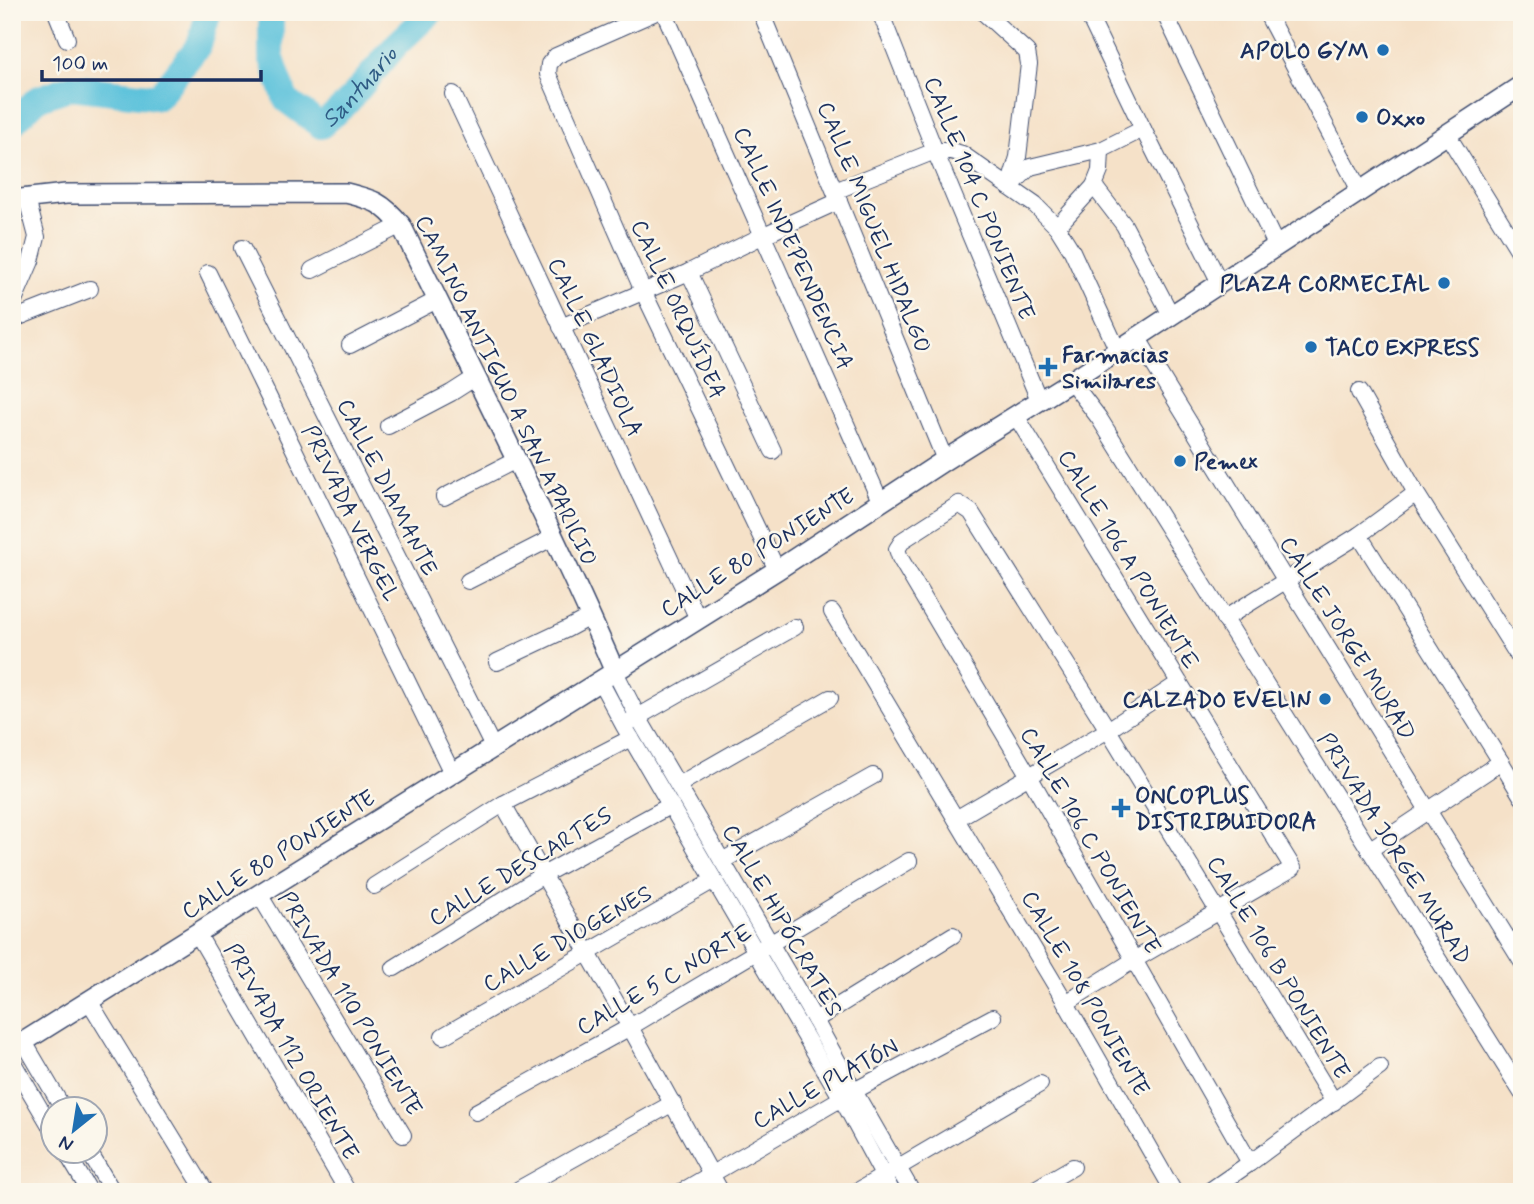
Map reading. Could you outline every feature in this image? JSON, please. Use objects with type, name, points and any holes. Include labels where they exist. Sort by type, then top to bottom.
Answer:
[{"type":"street","points":[[56,12],[67,39]]},
{"type":"street","name":"CALLE ORQUÍDEA","points":[[656,12],[556,56],[548,64],[548,74],[643,291],[777,570]]},
{"type":"street","name":"CALLE INDEPENDENCIA","points":[[664,12],[881,503]]},
{"type":"street","name":"CALLE MIGUEL HIDALGO","points":[[761,12],[945,460]]},
{"type":"street","name":"CALLE 104 C PONIENTE","points":[[880,12],[1039,400]]},
{"type":"street","points":[[983,12],[1027,52],[1029,64],[1018,158],[1010,187]]},
{"type":"street","points":[[1087,12],[1220,284]]},
{"type":"street","points":[[1164,12],[1276,245]]},
{"type":"street","points":[[1266,12],[1360,191]]},
{"type":"street","name":"CALLE 80 PONIENTE","points":[[18,1046],[777,570],[1447,134],[1520,90]]},
{"type":"street","name":"CALLE GLADIOLA","points":[[453,94],[698,619]]},
{"type":"street","points":[[1010,187],[1030,167],[1101,150],[1143,129]]},
{"type":"street","points":[[1447,134],[1522,256]]},
{"type":"street","points":[[1056,227],[1094,187],[1100,171],[1101,150]]},
{"type":"street","points":[[561,327],[689,272],[837,196],[935,151],[951,151],[962,154],[1035,205],[1056,227],[1072,251],[1117,349]]},
{"type":"street","points":[[1094,187],[1124,225],[1171,315]]},
{"type":"street","name":"CAMINO ANTIGUO A SAN APARICIO","points":[[19,200],[66,194],[346,193],[373,200],[388,209],[401,225],[554,537],[590,616],[607,676]]},
{"type":"street","points":[[12,305],[31,261],[37,237],[19,200]]},
{"type":"street","points":[[312,270],[401,225]]},
{"type":"street","name":"CALLE DIAMANTE","points":[[242,248],[494,747]]},
{"type":"street","points":[[689,272],[773,451]]},
{"type":"street","name":"PRIVADA VERGEL","points":[[208,274],[452,773]]},
{"type":"street","points":[[12,318],[90,289]]},
{"type":"street","points":[[350,345],[437,300]]},
{"type":"street","name":"CALLE JORGE MURAD","points":[[1137,337],[1522,962]]},
{"type":"street","points":[[388,426],[476,377]]},
{"type":"street","name":"PRIVADA JORGE MURAD","points":[[1071,381],[1098,418],[1370,850],[1517,1074],[1522,1093]]},
{"type":"street","points":[[1359,393],[1416,493],[1522,662]]},
{"type":"street","name":"CALLE 106 A PONIENTE","points":[[1016,416],[1293,867],[1219,911]]},
{"type":"street","points":[[444,497],[516,460]]},
{"type":"street","points":[[1224,619],[1359,535],[1416,493]]},
{"type":"street","name":"CALLE 106 B PONIENTE","points":[[903,540],[959,504],[971,512],[1108,730],[1334,1102]]},
{"type":"street","points":[[1359,535],[1521,795]]},
{"type":"street","points":[[468,581],[554,537]]},
{"type":"street","name":"CALLE 106 C PONIENTE","points":[[903,540],[897,549],[900,558],[1250,1163]]},
{"type":"street","name":"CALLE 108 PONIENTE","points":[[832,612],[1066,1003],[1174,1192]]},
{"type":"street","points":[[497,662],[590,616]]},
{"type":"street","points":[[374,886],[503,804],[795,627]]},
{"type":"street","name":"CALLE HIPÓCRATES","points":[[607,676],[671,805],[706,848],[722,860],[815,1020],[892,1192]]},
{"type":"street","points":[[956,819],[1108,730],[1179,683]]},
{"type":"street","points":[[678,785],[830,698]]},
{"type":"street","name":"CALLE HIPÓCRATES","points":[[631,727],[678,785],[706,848],[715,880],[756,952],[848,1095],[899,1167],[912,1192]]},
{"type":"street","points":[[1370,850],[1501,762]]},
{"type":"street","points":[[722,860],[873,776]]},
{"type":"street","points":[[503,804],[673,1102],[720,1192]]},
{"type":"street","name":"CALLE DESCARTES","points":[[394,968],[543,875],[671,805]]},
{"type":"street","name":"CALLE 5 C NORTE","points":[[477,1112],[630,1027],[909,861]]},
{"type":"street","name":"CALLE DIOGENES","points":[[443,1036],[715,880]]},
{"type":"street","name":"PRIVADA 110 PONIENTE","points":[[260,894],[403,1135]]},
{"type":"street","points":[[1066,1003],[1219,911]]},
{"type":"street","name":"PRIVADA 112 ORIENTE","points":[[197,933],[348,1192]]},
{"type":"street","points":[[815,1020],[953,935]]},
{"type":"street","points":[[89,1001],[206,1192]]},
{"type":"street","name":"CALLE PLATÓN","points":[[681,1192],[848,1095],[993,1017]]},
{"type":"street","points":[[18,1046],[54,1096]]},
{"type":"street","points":[[12,1061],[38,1105]]},
{"type":"street","points":[[1208,1192],[1380,1067]]},
{"type":"street","points":[[856,1192],[1040,1084]]},
{"type":"street","points":[[519,1189],[673,1102]]},
{"type":"street","points":[[75,1166],[90,1192]]},
{"type":"street","points":[[77,1170],[81,1166]]},
{"type":"street","points":[[97,1166],[113,1192]]},
{"type":"street","points":[[1030,1192],[1073,1167]]},
{"type":"waterway","name":"Santuario","points":[[12,124],[37,99],[71,87],[158,97],[199,45],[209,12]]},
{"type":"waterway","name":"Santuario","points":[[271,12],[271,56],[286,100],[321,126],[346,104],[397,44],[431,12]]},
{"type":"place","name":"APOLO GYM","points":[[1383,50]]},
{"type":"place","name":"Oxxo","points":[[1362,117]]},
{"type":"place","name":"PLAZA CORMECIAL","points":[[1444,283]]},
{"type":"place","name":"TACO EXPRESS","points":[[1311,347]]},
{"type":"place","name":"Farmacias Similares","points":[[1048,367]]},
{"type":"place","name":"Pemex","points":[[1180,461]]},
{"type":"place","name":"CALZADO EVELIN","points":[[1325,699]]},
{"type":"place","name":"ONCOPLUS DISTRIBUIDORA","points":[[1121,808]]}]
